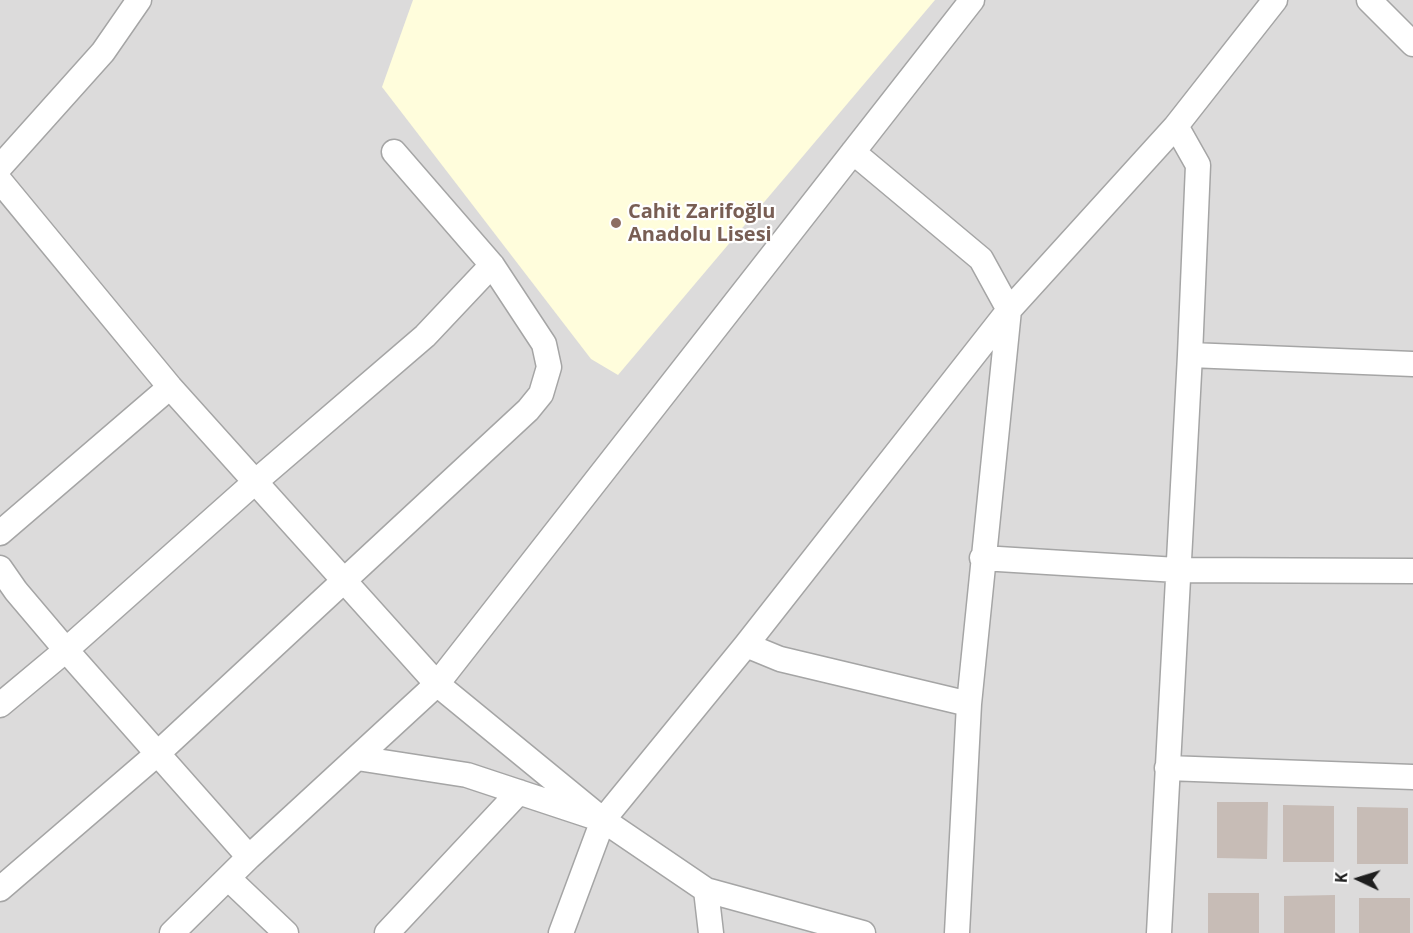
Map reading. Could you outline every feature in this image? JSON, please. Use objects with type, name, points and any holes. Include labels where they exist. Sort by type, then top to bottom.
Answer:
[{"type":"street","points":[[0,168],[103,52],[139,0]]},
{"type":"street","points":[[172,933],[249,857],[436,684],[972,0]]},
{"type":"street","points":[[561,933],[603,820],[746,645],[1009,310],[1176,126],[1275,0]]},
{"type":"street","points":[[1369,0],[1413,44]]},
{"type":"street","points":[[1159,933],[1198,165],[1176,126]]},
{"type":"street","points":[[0,889],[157,754],[528,410],[541,394],[549,367],[544,344],[492,265],[394,152]]},
{"type":"street","points":[[853,152],[981,259],[1009,310],[982,558],[969,704],[957,933]]},
{"type":"street","points":[[0,181],[170,387],[436,684],[603,820],[706,890],[863,933]]},
{"type":"street","points":[[0,705],[425,336],[492,265]]},
{"type":"street","points":[[1190,355],[1413,364],[1413,348]]},
{"type":"street","points":[[0,533],[170,387]]},
{"type":"street","points":[[982,558],[1177,570],[1413,571]]},
{"type":"street","points":[[0,568],[16,591],[66,650],[249,857]]},
{"type":"street","points":[[746,645],[780,659],[969,704]]},
{"type":"street","points":[[357,758],[467,774],[603,820]]},
{"type":"street","points":[[1167,768],[1413,777]]},
{"type":"street","points":[[387,933],[519,792]]},
{"type":"street","points":[[228,878],[286,933]]},
{"type":"street","points":[[706,890],[711,933]]},
{"type":"shaded area","points":[[0,0],[1413,0],[1413,933],[0,933]]},
{"type":"shaded area","name":"Cahit Zarifoğlu Anadolu Lisesi","points":[[413,0],[935,0],[618,375],[591,359],[382,87]]},
{"type":"building","points":[[1217,802],[1268,802],[1267,859],[1217,858]]},
{"type":"building","points":[[1283,805],[1334,806],[1334,862],[1283,862]]},
{"type":"building","points":[[1357,807],[1408,808],[1408,864],[1357,864]]},
{"type":"building","points":[[1208,893],[1259,893],[1259,933],[1208,933]]},
{"type":"building","points":[[1335,895],[1335,933],[1284,933],[1284,896]]},
{"type":"building","points":[[1359,898],[1410,898],[1410,933],[1359,933]]},
{"type":"place","name":"Cahit Zarifoğlu Anadolu Lisesi","points":[[616,223]]}]
